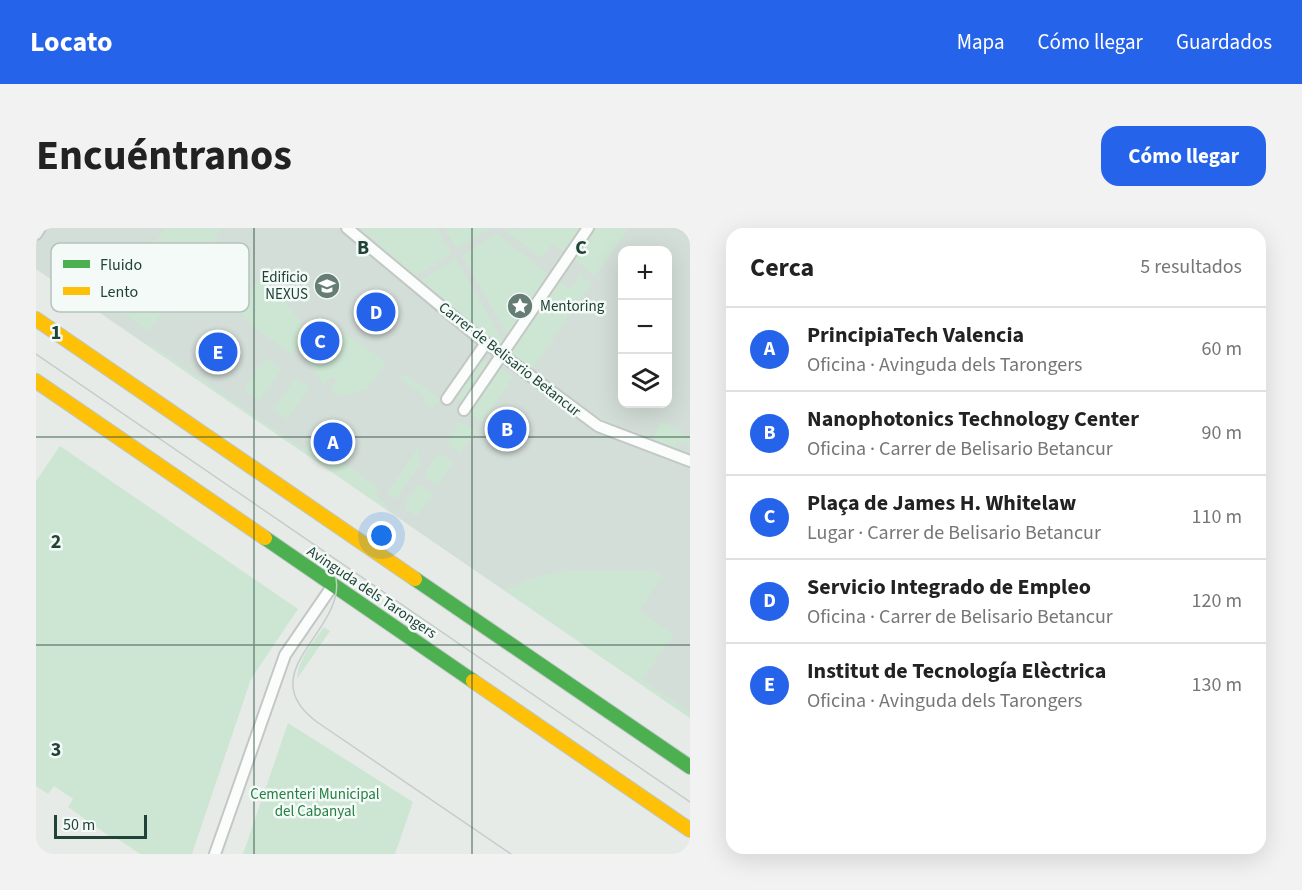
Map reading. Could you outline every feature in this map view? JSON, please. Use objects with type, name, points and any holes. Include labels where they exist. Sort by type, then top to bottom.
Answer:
[{"type":"main road","points":[[36,319],[690,766]]},
{"type":"main road","name":"Avinguda dels Tarongers","points":[[36,381],[690,830]]},
{"type":"street","points":[[36,234],[40,228]]},
{"type":"street","name":"Carrer de Belisario Betancur","points":[[347,228],[501,355],[598,426],[690,461]]},
{"type":"street","points":[[464,410],[588,228]]},
{"type":"street","points":[[447,399],[486,343]]},
{"type":"street","points":[[215,854],[285,655],[333,585]]},
{"type":"shaded area","points":[[36,228],[690,228],[690,718],[99,312],[249,312],[249,243],[51,243],[51,279],[36,269]]},
{"type":"green space","points":[[165,228],[222,228],[211,243],[154,243]]},
{"type":"green space","points":[[361,228],[437,228],[451,254],[414,277]]},
{"type":"green space","points":[[445,228],[491,228],[457,249]]},
{"type":"green space","points":[[581,228],[564,252],[552,243],[542,258],[503,229]]},
{"type":"green space","points":[[595,228],[628,228],[595,276],[574,259]]},
{"type":"green space","points":[[497,234],[549,275],[508,335],[462,255]]},
{"type":"green space","points":[[456,259],[503,342],[500,346],[419,281]]},
{"type":"green space","points":[[263,273],[303,326],[303,338],[292,354],[256,329],[240,312],[249,312],[249,294]]},
{"type":"green space","points":[[580,275],[591,283],[531,371],[509,354],[559,281],[570,290]]},
{"type":"green space","points":[[122,312],[162,312],[149,331]]},
{"type":"green space","points":[[344,333],[386,362],[366,390],[339,396],[331,390],[337,380],[331,377],[324,386],[307,360],[318,344],[329,357]]},
{"type":"green space","points":[[149,343],[304,450],[311,441],[379,488],[375,495],[389,507],[387,510],[147,345]]},
{"type":"green space","points":[[265,358],[281,369],[260,401],[244,390]]},
{"type":"green space","points":[[479,360],[486,362],[487,368],[464,403],[453,395]]},
{"type":"green space","points":[[499,367],[513,377],[482,422],[471,415],[469,410]]},
{"type":"green space","points":[[405,374],[440,399],[433,408],[423,402],[426,397],[401,379]]},
{"type":"green space","points":[[296,378],[309,388],[287,419],[273,410]]},
{"type":"green space","points":[[594,413],[606,421],[653,440],[660,423],[665,422],[690,439],[690,446],[677,441],[675,447],[690,453],[690,456],[604,424],[592,416]]},
{"type":"green space","points":[[464,423],[476,431],[460,453],[449,446],[448,441],[459,424]]},
{"type":"green space","points":[[60,446],[298,609],[251,679],[192,854],[140,854],[115,837],[113,839],[68,807],[73,799],[54,786],[48,794],[36,786],[36,481]]},
{"type":"green space","points":[[418,448],[420,464],[396,499],[387,493]]},
{"type":"green space","points":[[442,455],[453,463],[438,485],[426,478],[425,473],[437,456]]},
{"type":"green space","points":[[421,486],[433,494],[417,516],[406,509],[405,504],[416,487]]},
{"type":"green space","points":[[565,571],[653,571],[662,576],[639,611],[674,634],[642,680],[690,712],[690,718],[504,590],[533,578]]},
{"type":"green space","points":[[324,627],[330,631],[297,679],[303,658]]},
{"type":"green space","name":"Cementeri Municipal del Cabanyal","points":[[288,723],[413,802],[395,854],[243,854]]},
{"type":"tram line","points":[[36,354],[690,802]]},
{"type":"tram line","points":[[325,554],[336,578],[334,600],[325,621],[299,661],[293,681],[297,701],[317,722],[511,854]]},
{"type":"traffic: fast","points":[[265,538],[473,681]]},
{"type":"traffic: fast","points":[[415,579],[690,767]]},
{"type":"traffic: slow","points":[[36,319],[415,579]]},
{"type":"traffic: slow","points":[[36,381],[265,538]]},
{"type":"traffic: slow","points":[[473,681],[690,830]]},
{"type":"place","name":"Edificio NEXUS","points":[[327,286]]},
{"type":"place","name":"Mentoring","points":[[520,306]]},
{"type":"place","name":"Servicio Integrado de Empleo","points":[[376,312]]},
{"type":"place","name":"Plaça de James H. Whitelaw","points":[[320,341]]},
{"type":"place","name":"Institut de Tecnología Elèctrica","points":[[218,352]]},
{"type":"place","name":"Nanophotonics Technology Center","points":[[507,429]]},
{"type":"place","name":"PrincipiaTech Valencia","points":[[333,442]]}]
